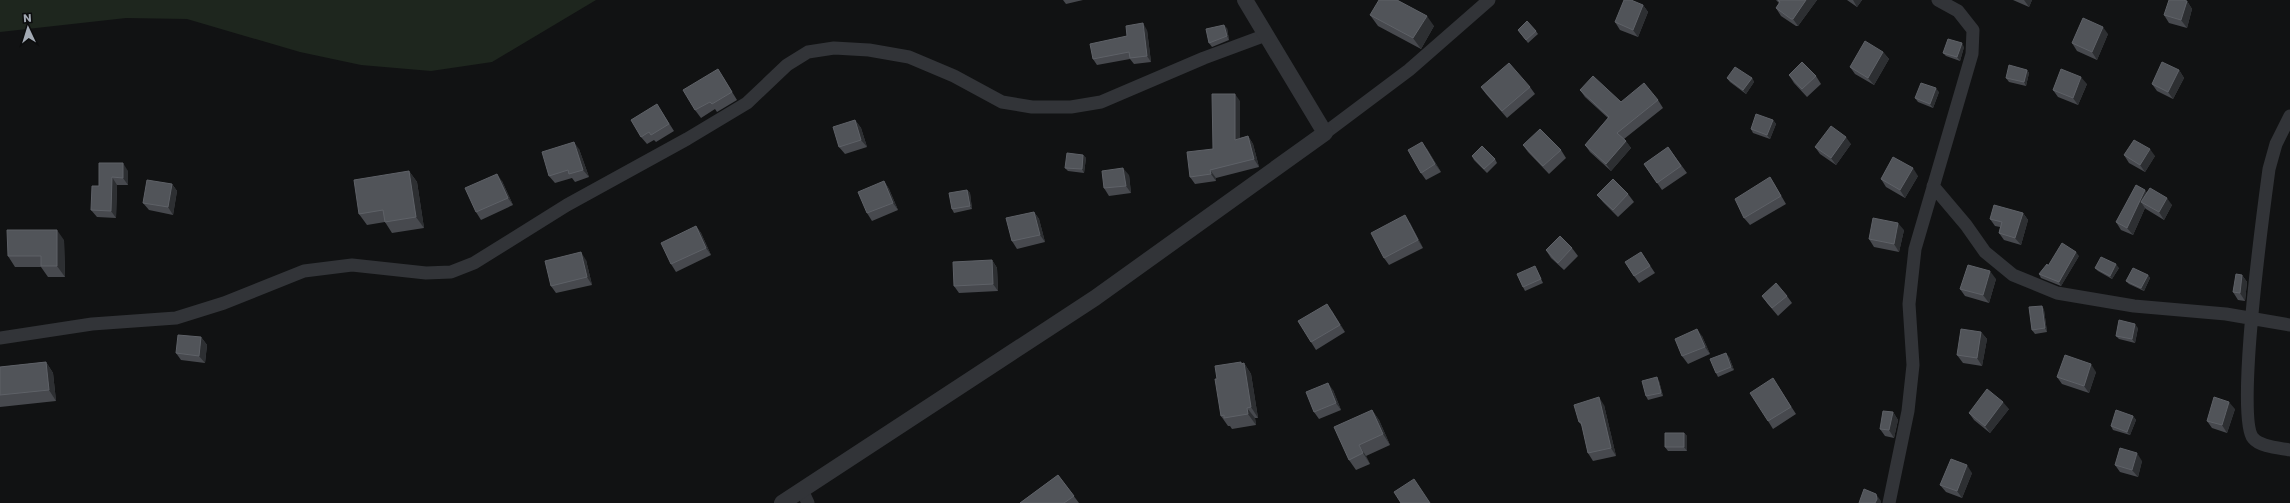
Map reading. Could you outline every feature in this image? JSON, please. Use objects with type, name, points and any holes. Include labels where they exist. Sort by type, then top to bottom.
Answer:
[{"type":"street","points":[[1245,0],[1325,133]]},
{"type":"street","points":[[782,503],[805,496],[1095,298],[1325,133],[1409,70],[1489,0]]},
{"type":"street","points":[[1888,503],[1908,411],[1913,365],[1909,304],[1915,249],[1972,54],[1972,30],[1958,11],[1938,0]]},
{"type":"street","points":[[0,338],[92,324],[176,318],[224,303],[304,271],[352,265],[426,273],[451,272],[474,263],[567,204],[687,140],[748,103],[787,65],[808,52],[834,48],[869,50],[909,57],[954,76],[1002,102],[1032,107],[1071,108],[1101,102],[1204,58],[1266,36]]},
{"type":"street","points":[[2290,116],[2276,144],[2269,169],[2251,319],[2248,402],[2249,431],[2253,439],[2264,444],[2290,450]]},
{"type":"street","points":[[1933,186],[1966,224],[1984,252],[2013,275],[2057,293],[2103,301],[2290,325]]},
{"type":"shaded area","points":[[0,0],[596,0],[492,62],[431,71],[361,65],[300,52],[187,19],[126,18],[0,32]]},
{"type":"building","points":[[1379,0],[1397,0],[1427,16],[1413,38],[1370,15]]},
{"type":"building","points":[[1624,0],[1631,0],[1643,5],[1633,30],[1615,22]]},
{"type":"building","points":[[1778,0],[1806,0],[1793,19],[1791,19],[1776,8],[1780,2]]},
{"type":"building","points":[[2169,0],[2187,1],[2181,20],[2164,15]]},
{"type":"building","points":[[2083,18],[2103,27],[2092,52],[2072,43]]},
{"type":"building","points":[[1527,21],[1536,31],[1526,40],[1518,30]]},
{"type":"building","points":[[1143,23],[1147,56],[1130,58],[1129,52],[1093,59],[1090,44],[1127,36],[1126,26]]},
{"type":"building","points":[[1224,25],[1227,36],[1209,43],[1206,29]]},
{"type":"building","points":[[1948,39],[1962,43],[1957,57],[1943,53]]},
{"type":"building","points":[[1865,41],[1883,52],[1868,78],[1850,67]]},
{"type":"building","points":[[1802,62],[1816,76],[1802,89],[1789,75]]},
{"type":"building","points":[[2162,62],[2179,70],[2168,92],[2152,84]]},
{"type":"building","points":[[1509,63],[1530,87],[1502,111],[1481,87]]},
{"type":"building","points":[[2009,65],[2027,70],[2024,82],[2006,78]]},
{"type":"building","points":[[1735,67],[1752,78],[1743,90],[1727,78]]},
{"type":"building","points":[[718,69],[732,92],[712,104],[710,102],[695,110],[683,90]]},
{"type":"building","points":[[2061,69],[2081,77],[2073,98],[2053,90]]},
{"type":"building","points":[[1593,76],[1621,102],[1644,83],[1658,100],[1617,133],[1626,141],[1606,164],[1585,145],[1609,117],[1580,90]]},
{"type":"building","points":[[1921,83],[1936,88],[1930,104],[1915,98]]},
{"type":"building","points":[[1212,94],[1235,94],[1235,140],[1248,136],[1254,159],[1210,170],[1211,174],[1190,177],[1187,152],[1213,149]]},
{"type":"building","points":[[657,104],[669,124],[651,135],[649,132],[641,137],[631,120]]},
{"type":"building","points":[[1756,114],[1773,120],[1767,135],[1751,129]]},
{"type":"building","points":[[855,120],[861,140],[839,147],[833,127]]},
{"type":"building","points":[[1831,126],[1846,137],[1831,158],[1815,147]]},
{"type":"building","points":[[1540,129],[1561,150],[1543,166],[1523,145]]},
{"type":"building","points":[[2134,140],[2150,149],[2140,165],[2124,155]]},
{"type":"building","points":[[574,142],[583,170],[569,174],[568,170],[549,176],[542,152]]},
{"type":"building","points":[[1422,142],[1435,164],[1421,173],[1408,150]]},
{"type":"building","points":[[1482,146],[1495,159],[1484,169],[1472,156]]},
{"type":"building","points":[[1668,147],[1681,166],[1657,183],[1644,164]]},
{"type":"building","points":[[1067,153],[1083,155],[1082,169],[1065,168]]},
{"type":"building","points":[[1893,157],[1913,168],[1900,190],[1881,179]]},
{"type":"building","points":[[99,163],[123,163],[123,178],[112,177],[111,211],[91,210],[92,186],[99,186]]},
{"type":"building","points":[[1123,168],[1126,186],[1104,188],[1102,171]]},
{"type":"building","points":[[409,171],[416,217],[385,222],[383,210],[359,214],[354,180]]},
{"type":"building","points":[[497,174],[508,198],[476,212],[465,188]]},
{"type":"building","points":[[1770,177],[1781,196],[1744,218],[1735,199]]},
{"type":"building","points":[[1613,179],[1628,194],[1613,210],[1597,195]]},
{"type":"building","points":[[147,180],[172,184],[168,207],[143,203]]},
{"type":"building","points":[[884,181],[893,203],[867,213],[858,192]]},
{"type":"building","points":[[2136,185],[2145,190],[2127,228],[2116,222]]},
{"type":"building","points":[[2150,188],[2167,198],[2159,212],[2141,202]]},
{"type":"building","points":[[967,190],[970,206],[952,209],[949,193]]},
{"type":"building","points":[[1994,205],[2023,213],[2015,238],[1999,233],[2002,222],[1990,219]]},
{"type":"building","points":[[1034,212],[1040,235],[1012,241],[1006,218]]},
{"type":"building","points":[[1405,215],[1418,240],[1384,258],[1371,233]]},
{"type":"building","points":[[1873,218],[1898,223],[1894,244],[1869,239]]},
{"type":"building","points":[[696,226],[706,248],[671,264],[661,243]]},
{"type":"building","points":[[7,230],[57,230],[57,266],[41,266],[41,256],[8,256]]},
{"type":"building","points":[[1560,236],[1572,248],[1558,263],[1546,250]]},
{"type":"building","points":[[2062,243],[2076,252],[2059,282],[2039,274],[2047,264],[2048,266]]},
{"type":"building","points":[[581,252],[587,277],[551,286],[545,261]]},
{"type":"building","points":[[1641,252],[1650,266],[1634,276],[1625,262]]},
{"type":"building","points":[[2101,257],[2116,264],[2110,276],[2095,268]]},
{"type":"building","points":[[992,260],[993,284],[954,286],[953,262]]},
{"type":"building","points":[[1968,265],[1990,271],[1983,295],[1960,289]]},
{"type":"building","points":[[1535,266],[1541,279],[1523,287],[1517,274]]},
{"type":"building","points":[[2133,268],[2148,275],[2141,288],[2126,281]]},
{"type":"building","points":[[2236,274],[2242,275],[2240,293],[2233,292]]},
{"type":"building","points":[[1776,283],[1787,296],[1772,308],[1762,296]]},
{"type":"building","points":[[1327,304],[1340,325],[1311,342],[1298,321]]},
{"type":"building","points":[[2042,306],[2045,328],[2032,330],[2029,307]]},
{"type":"building","points":[[2119,320],[2135,324],[2132,339],[2116,336]]},
{"type":"building","points":[[1697,329],[1705,347],[1682,356],[1675,339]]},
{"type":"building","points":[[1961,329],[1981,332],[1977,358],[1957,355]]},
{"type":"building","points":[[178,335],[201,337],[199,356],[176,353]]},
{"type":"building","points":[[1726,353],[1731,367],[1716,373],[1710,359]]},
{"type":"building","points":[[2065,355],[2091,364],[2084,386],[2057,377]]},
{"type":"building","points":[[46,362],[49,390],[0,395],[0,367]]},
{"type":"building","points":[[1241,362],[1241,364],[1244,363],[1251,407],[1247,408],[1248,414],[1224,418],[1224,415],[1221,416],[1215,379],[1217,379],[1215,366]]},
{"type":"building","points":[[1657,377],[1661,393],[1646,396],[1642,381]]},
{"type":"building","points":[[1773,378],[1791,407],[1768,421],[1750,393]]},
{"type":"building","points":[[1328,383],[1336,403],[1314,412],[1306,392]]},
{"type":"building","points":[[1987,389],[2003,402],[1985,426],[1969,413]]},
{"type":"building","points":[[1599,397],[1611,448],[1588,453],[1581,422],[1579,422],[1574,405]]},
{"type":"building","points":[[2214,397],[2229,402],[2222,425],[2207,421]]},
{"type":"building","points":[[1372,410],[1383,434],[1359,445],[1363,453],[1349,460],[1334,427]]},
{"type":"building","points":[[2116,410],[2133,416],[2127,432],[2111,426]]},
{"type":"building","points":[[1883,411],[1893,412],[1889,430],[1880,429]]},
{"type":"building","points":[[1665,433],[1684,433],[1684,447],[1665,447]]},
{"type":"building","points":[[2120,448],[2137,453],[2132,470],[2115,465]]},
{"type":"building","points":[[1951,459],[1967,465],[1957,491],[1940,485]]},
{"type":"building","points":[[1058,475],[1074,496],[1064,503],[1020,503]]},
{"type":"building","points":[[1414,479],[1430,503],[1401,503],[1394,492]]},
{"type":"building","points":[[1864,489],[1876,494],[1877,499],[1875,503],[1859,503]]}]
